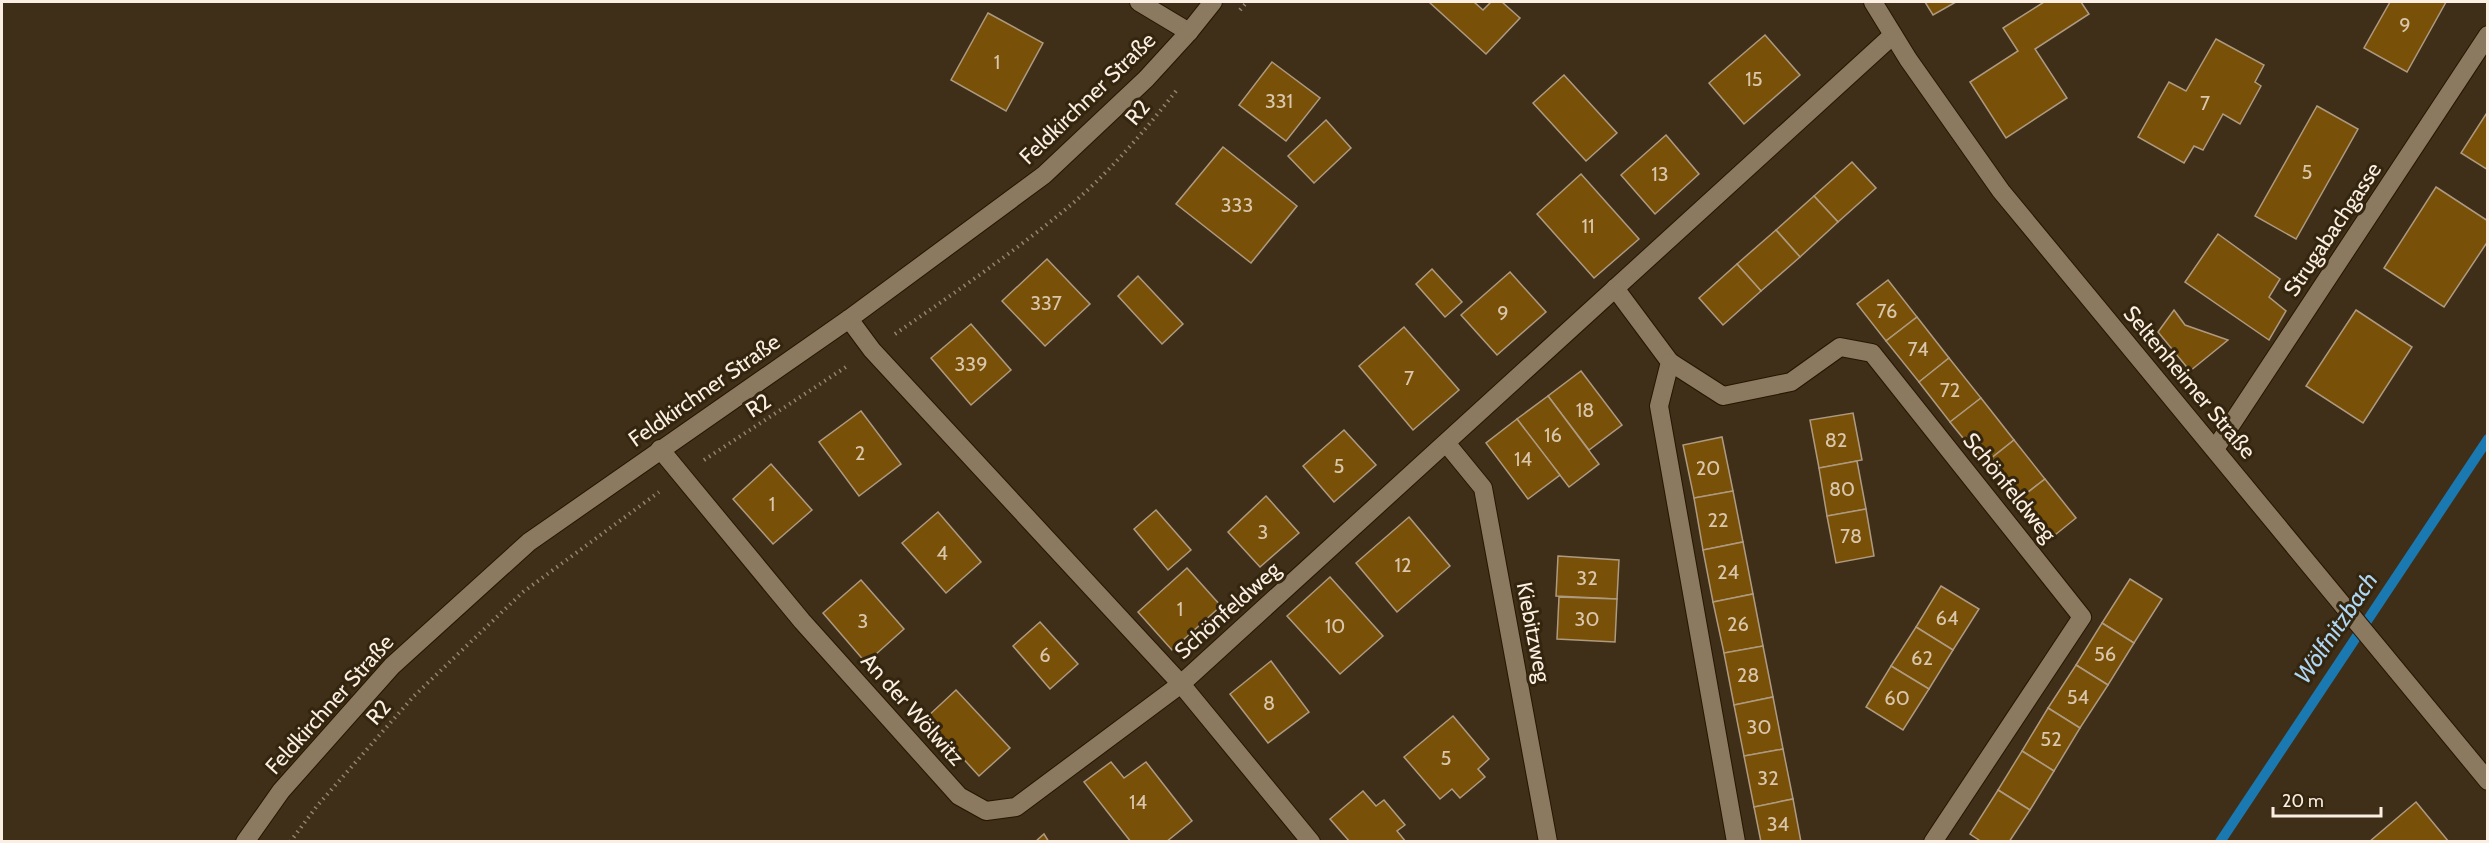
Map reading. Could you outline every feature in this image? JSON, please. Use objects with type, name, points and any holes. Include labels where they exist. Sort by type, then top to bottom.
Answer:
[{"type":"street","points":[[1139,2],[1189,32]]},
{"type":"street","name":"Feldkirchner Straße","points":[[245,842],[281,791],[392,666],[529,542],[849,320],[1044,175],[1146,79],[1213,2]]},
{"type":"street","name":"Seltenheimer Straße","points":[[1874,2],[1893,36],[2001,191],[2487,781]]},
{"type":"street","name":"Strugabachgasse","points":[[2214,449],[2487,35]]},
{"type":"street","name":"Schönfeldweg","points":[[849,320],[872,350],[1181,684],[1893,36]]},
{"type":"street","name":"Schönfeldweg","points":[[1615,288],[1670,362],[1723,396],[1791,382],[1840,347],[1872,353],[2082,617],[1933,842]]},
{"type":"street","points":[[1670,362],[1659,406],[1736,842]]},
{"type":"street","name":"Kiebitzweg","points":[[1447,444],[1483,488],[1548,842]]},
{"type":"street","name":"An der Wölwitz","points":[[660,449],[802,621],[959,796],[986,811],[1016,807],[1181,684]]},
{"type":"street","points":[[1181,684],[1311,842]]},
{"type":"path","points":[[1234,18],[1247,2]]},
{"type":"path","name":"R2","points":[[290,842],[317,806],[414,696],[523,592],[681,476],[980,276],[1067,208],[1120,158],[1181,84]]},
{"type":"building","points":[[1429,2],[1474,2],[1483,10],[1491,2],[1502,2],[1520,18],[1486,54]]},
{"type":"building","points":[[1925,2],[1956,2],[1933,15]]},
{"type":"building","points":[[2044,2],[2081,2],[2089,14],[2035,49],[2067,98],[2006,138],[1970,82],[2018,51],[2003,28]]},
{"type":"building","points":[[2390,2],[2446,2],[2407,72],[2364,48]]},
{"type":"building","points":[[988,13],[1043,43],[1006,111],[951,80]]},
{"type":"building","points":[[1765,35],[1800,75],[1744,124],[1709,83]]},
{"type":"building","points":[[2216,39],[2264,65],[2255,82],[2261,86],[2240,124],[2223,114],[2203,150],[2194,146],[2184,163],[2138,137],[2169,82],[2186,91]]},
{"type":"building","points":[[1272,62],[1320,98],[1286,141],[1239,105]]},
{"type":"building","points":[[1564,75],[1617,133],[1586,161],[1533,103]]},
{"type":"building","points":[[2317,106],[2358,129],[2296,239],[2255,216]]},
{"type":"building","points":[[2488,111],[2488,170],[2461,153]]},
{"type":"building","points":[[1326,120],[1351,148],[1314,183],[1288,156]]},
{"type":"building","points":[[1666,135],[1699,174],[1655,214],[1621,175]]},
{"type":"building","points":[[1223,147],[1297,206],[1251,263],[1176,204]]},
{"type":"building","points":[[1852,162],[1876,188],[1838,222],[1814,196]]},
{"type":"building","points":[[1581,174],[1639,239],[1594,278],[1537,214]]},
{"type":"building","points":[[2436,187],[2488,221],[2488,241],[2444,307],[2384,268]]},
{"type":"building","points":[[1814,196],[1838,222],[1800,257],[1776,230]]},
{"type":"building","points":[[1776,230],[1800,257],[1761,291],[1737,264]]},
{"type":"building","points":[[2218,234],[2280,279],[2269,297],[2286,311],[2269,340],[2185,282]]},
{"type":"building","points":[[1047,259],[1090,304],[1045,346],[1002,301]]},
{"type":"building","points":[[1737,264],[1761,291],[1723,325],[1699,298]]},
{"type":"building","points":[[1432,269],[1462,302],[1445,317],[1416,284]]},
{"type":"building","points":[[1510,272],[1546,312],[1497,355],[1461,315]]},
{"type":"building","points":[[1138,276],[1183,324],[1162,344],[1118,296]]},
{"type":"building","points":[[1888,280],[1917,317],[1886,341],[1857,304]]},
{"type":"building","points":[[2174,310],[2185,325],[2228,340],[2190,371],[2158,332]]},
{"type":"building","points":[[2356,310],[2412,347],[2363,423],[2306,386]]},
{"type":"building","points":[[1917,317],[1949,358],[1919,382],[1886,341]]},
{"type":"building","points":[[971,324],[1011,370],[971,405],[931,358]]},
{"type":"building","points":[[1404,327],[1459,390],[1413,430],[1359,366]]},
{"type":"building","points":[[1949,358],[1981,398],[1950,422],[1919,382]]},
{"type":"building","points":[[1581,371],[1622,425],[1589,450],[1548,396]]},
{"type":"building","points":[[1548,396],[1599,464],[1569,487],[1517,419]]},
{"type":"building","points":[[1981,398],[2014,440],[1984,464],[1950,422]]},
{"type":"building","points":[[861,411],[901,464],[859,496],[819,442]]},
{"type":"building","points":[[1853,413],[1862,460],[1819,468],[1810,420]]},
{"type":"building","points":[[1517,419],[1560,475],[1528,499],[1486,443]]},
{"type":"building","points":[[1344,430],[1376,465],[1334,502],[1303,466]]},
{"type":"building","points":[[1722,437],[1733,491],[1694,498],[1683,445]]},
{"type":"building","points":[[2014,440],[2045,479],[2014,503],[1984,464]]},
{"type":"building","points":[[1857,461],[1866,509],[1827,516],[1819,468]]},
{"type":"building","points":[[771,464],[812,510],[773,544],[733,499]]},
{"type":"building","points":[[2045,479],[2076,518],[2045,543],[2014,503]]},
{"type":"building","points":[[1733,491],[1743,542],[1703,550],[1694,498]]},
{"type":"building","points":[[1266,496],[1299,533],[1260,567],[1228,532]]},
{"type":"building","points":[[1866,509],[1874,556],[1836,563],[1827,516]]},
{"type":"building","points":[[1156,510],[1191,550],[1168,570],[1134,529]]},
{"type":"building","points":[[938,512],[981,562],[946,593],[902,543]]},
{"type":"building","points":[[1409,517],[1450,566],[1397,612],[1356,563]]},
{"type":"building","points":[[1743,542],[1753,594],[1713,602],[1703,550]]},
{"type":"building","points":[[1558,556],[1619,560],[1617,599],[1556,596]]},
{"type":"building","points":[[1187,568],[1221,606],[1172,650],[1138,612]]},
{"type":"building","points":[[1330,577],[1383,636],[1340,674],[1287,616]]},
{"type":"building","points":[[2130,579],[2162,599],[2134,643],[2102,623]]},
{"type":"building","points":[[861,580],[904,629],[866,663],[823,613]]},
{"type":"building","points":[[1941,586],[1979,609],[1953,650],[1916,627]]},
{"type":"building","points":[[1753,594],[1763,646],[1724,653],[1713,602]]},
{"type":"building","points":[[1559,597],[1617,599],[1615,642],[1557,639]]},
{"type":"building","points":[[1040,622],[1078,664],[1050,689],[1013,646]]},
{"type":"building","points":[[2102,623],[2134,643],[2108,685],[2076,665]]},
{"type":"building","points":[[1916,627],[1953,650],[1929,689],[1891,666]]},
{"type":"building","points":[[1763,646],[1773,697],[1734,705],[1724,653]]},
{"type":"building","points":[[1271,661],[1309,712],[1268,743],[1230,694]]},
{"type":"building","points":[[2076,665],[2108,685],[2080,728],[2048,708]]},
{"type":"building","points":[[1891,666],[1929,689],[1903,730],[1866,707]]},
{"type":"building","points":[[956,690],[1010,748],[979,776],[926,718]]},
{"type":"building","points":[[1773,697],[1783,749],[1744,756],[1734,705]]},
{"type":"building","points":[[2048,708],[2080,728],[2054,771],[2022,751]]},
{"type":"building","points":[[1453,716],[1489,759],[1478,769],[1485,777],[1460,798],[1452,789],[1440,799],[1404,757]]},
{"type":"building","points":[[1783,749],[1793,799],[1754,807],[1744,756]]},
{"type":"building","points":[[2022,751],[2054,771],[2030,810],[1998,790]]},
{"type":"building","points":[[1111,762],[1124,778],[1146,762],[1192,821],[1166,842],[1131,842],[1084,782]]},
{"type":"building","points":[[1998,790],[2030,810],[2009,842],[1982,842],[1970,834]]},
{"type":"building","points":[[1363,791],[1376,806],[1384,800],[1405,825],[1397,831],[1406,842],[1350,842],[1330,819]]},
{"type":"building","points":[[1793,799],[1801,842],[1761,842],[1754,807]]},
{"type":"building","points":[[2416,802],[2449,842],[2369,842]]},
{"type":"building","points":[[1044,834],[1049,842],[1035,842]]},
{"type":"waterway","name":"Wölfnitzbach","points":[[2220,842],[2488,439]]}]
